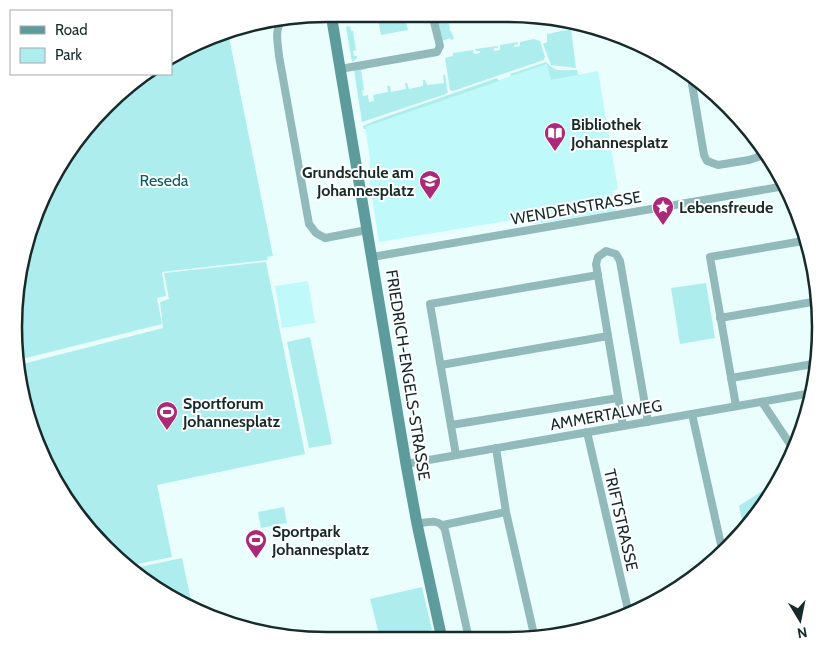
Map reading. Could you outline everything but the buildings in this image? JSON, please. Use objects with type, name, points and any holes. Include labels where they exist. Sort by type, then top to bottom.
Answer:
[{"type":"street","name":"FRIEDRICH-ENGELS-STRASSE","points":[[332,22],[406,464],[440,632]]},
{"type":"street","points":[[340,69],[437,52],[440,46],[434,22]]},
{"type":"street","points":[[278,27],[276,34],[279,56],[309,224],[316,233],[325,238],[367,230]]},
{"type":"street","points":[[692,85],[707,162],[718,165],[750,160],[759,155]]},
{"type":"street","name":"WENDENSTRASSE","points":[[372,257],[778,187]]},
{"type":"street","points":[[736,406],[710,257],[800,242]]},
{"type":"street","points":[[623,426],[596,261],[600,254],[606,251],[616,254],[620,260],[648,422]]},
{"type":"street","points":[[456,455],[430,304],[598,275]]},
{"type":"street","points":[[720,318],[812,303]]},
{"type":"street","points":[[441,365],[608,336]]},
{"type":"street","points":[[731,378],[810,365]]},
{"type":"street","name":"AMMERTALWEG","points":[[406,464],[805,394]]},
{"type":"street","points":[[451,425],[618,398]]},
{"type":"street","points":[[762,402],[789,443]]},
{"type":"street","points":[[692,414],[721,545]]},
{"type":"street","name":"TRIFTSTRASSE","points":[[587,432],[627,607]]},
{"type":"street","points":[[496,448],[506,512],[533,631]]},
{"type":"street","points":[[417,524],[434,521],[443,525],[506,512]]},
{"type":"street","points":[[443,525],[467,632]]},
{"type":"shaded area","points":[[548,63],[552,80],[598,71],[618,189],[612,191],[616,211],[534,224],[531,217],[379,242],[369,177],[370,159],[365,127]]},
{"type":"shaded area","points":[[308,281],[315,323],[282,328],[275,286]]},
{"type":"green space","points":[[379,22],[406,22],[408,30],[381,35]]},
{"type":"green space","points":[[438,22],[448,22],[454,39],[451,40],[450,38],[442,41]]},
{"type":"green space","points":[[350,26],[351,31],[353,31],[356,50],[353,51],[354,56],[357,56],[352,62],[346,27]]},
{"type":"green space","points":[[571,29],[576,68],[551,65],[543,44],[547,42],[547,34]]},
{"type":"green space","name":"Reseda","points":[[229,39],[273,256],[267,257],[268,260],[162,272],[166,296],[157,298],[162,324],[24,358],[22,328],[28,268],[39,229],[54,193],[74,158],[98,126],[126,98],[157,75],[172,75],[172,65],[175,63]]},
{"type":"green space","points":[[534,39],[540,41],[545,57],[544,60],[453,91],[450,90],[445,58],[453,56],[453,53],[473,50],[474,54],[480,53],[480,51],[475,49],[498,46],[498,48],[494,48],[494,51],[500,50],[500,45],[518,42],[514,47],[520,46],[520,42]]},
{"type":"green space","points":[[546,62],[556,69],[577,70],[578,75],[551,80],[547,64],[511,76],[510,74]]},
{"type":"green space","points":[[366,67],[367,69],[361,70],[364,90],[362,91],[363,96],[368,95],[369,102],[374,101],[373,95],[388,92],[387,86],[390,86],[391,92],[406,89],[405,83],[407,83],[409,89],[423,86],[423,80],[425,80],[427,85],[444,83],[443,75],[445,74],[448,92],[362,122],[354,70]]},
{"type":"green space","points":[[497,78],[499,81],[365,127],[366,129],[364,129],[363,126],[374,121]]},
{"type":"green space","name":"Sportforum Johannesplatz","points":[[266,262],[305,454],[157,485],[172,557],[136,564],[98,529],[63,480],[39,426],[28,387],[25,364],[163,328],[160,302],[169,299],[164,273]]},
{"type":"green space","points":[[706,283],[715,338],[680,344],[671,288]]},
{"type":"green space","points":[[310,337],[332,444],[309,448],[287,342]]},
{"type":"green space","points":[[762,491],[763,493],[742,522],[739,506]]},
{"type":"green space","points":[[284,507],[287,523],[261,528],[258,512]]},
{"type":"green space","points":[[182,558],[191,600],[175,592],[139,567]]},
{"type":"green space","points":[[422,587],[432,630],[424,632],[378,632],[370,599]]},
{"type":"place","name":"Bibliothek Johannesplatz","points":[[555,152]]},
{"type":"place","name":"Grundschule am Johannesplatz","points":[[430,200]]},
{"type":"place","name":"Lebensfreude","points":[[663,226]]},
{"type":"place","name":"Sportforum Johannesplatz","points":[[167,431]]},
{"type":"place","name":"Sportpark Johannesplatz","points":[[256,559]]}]
